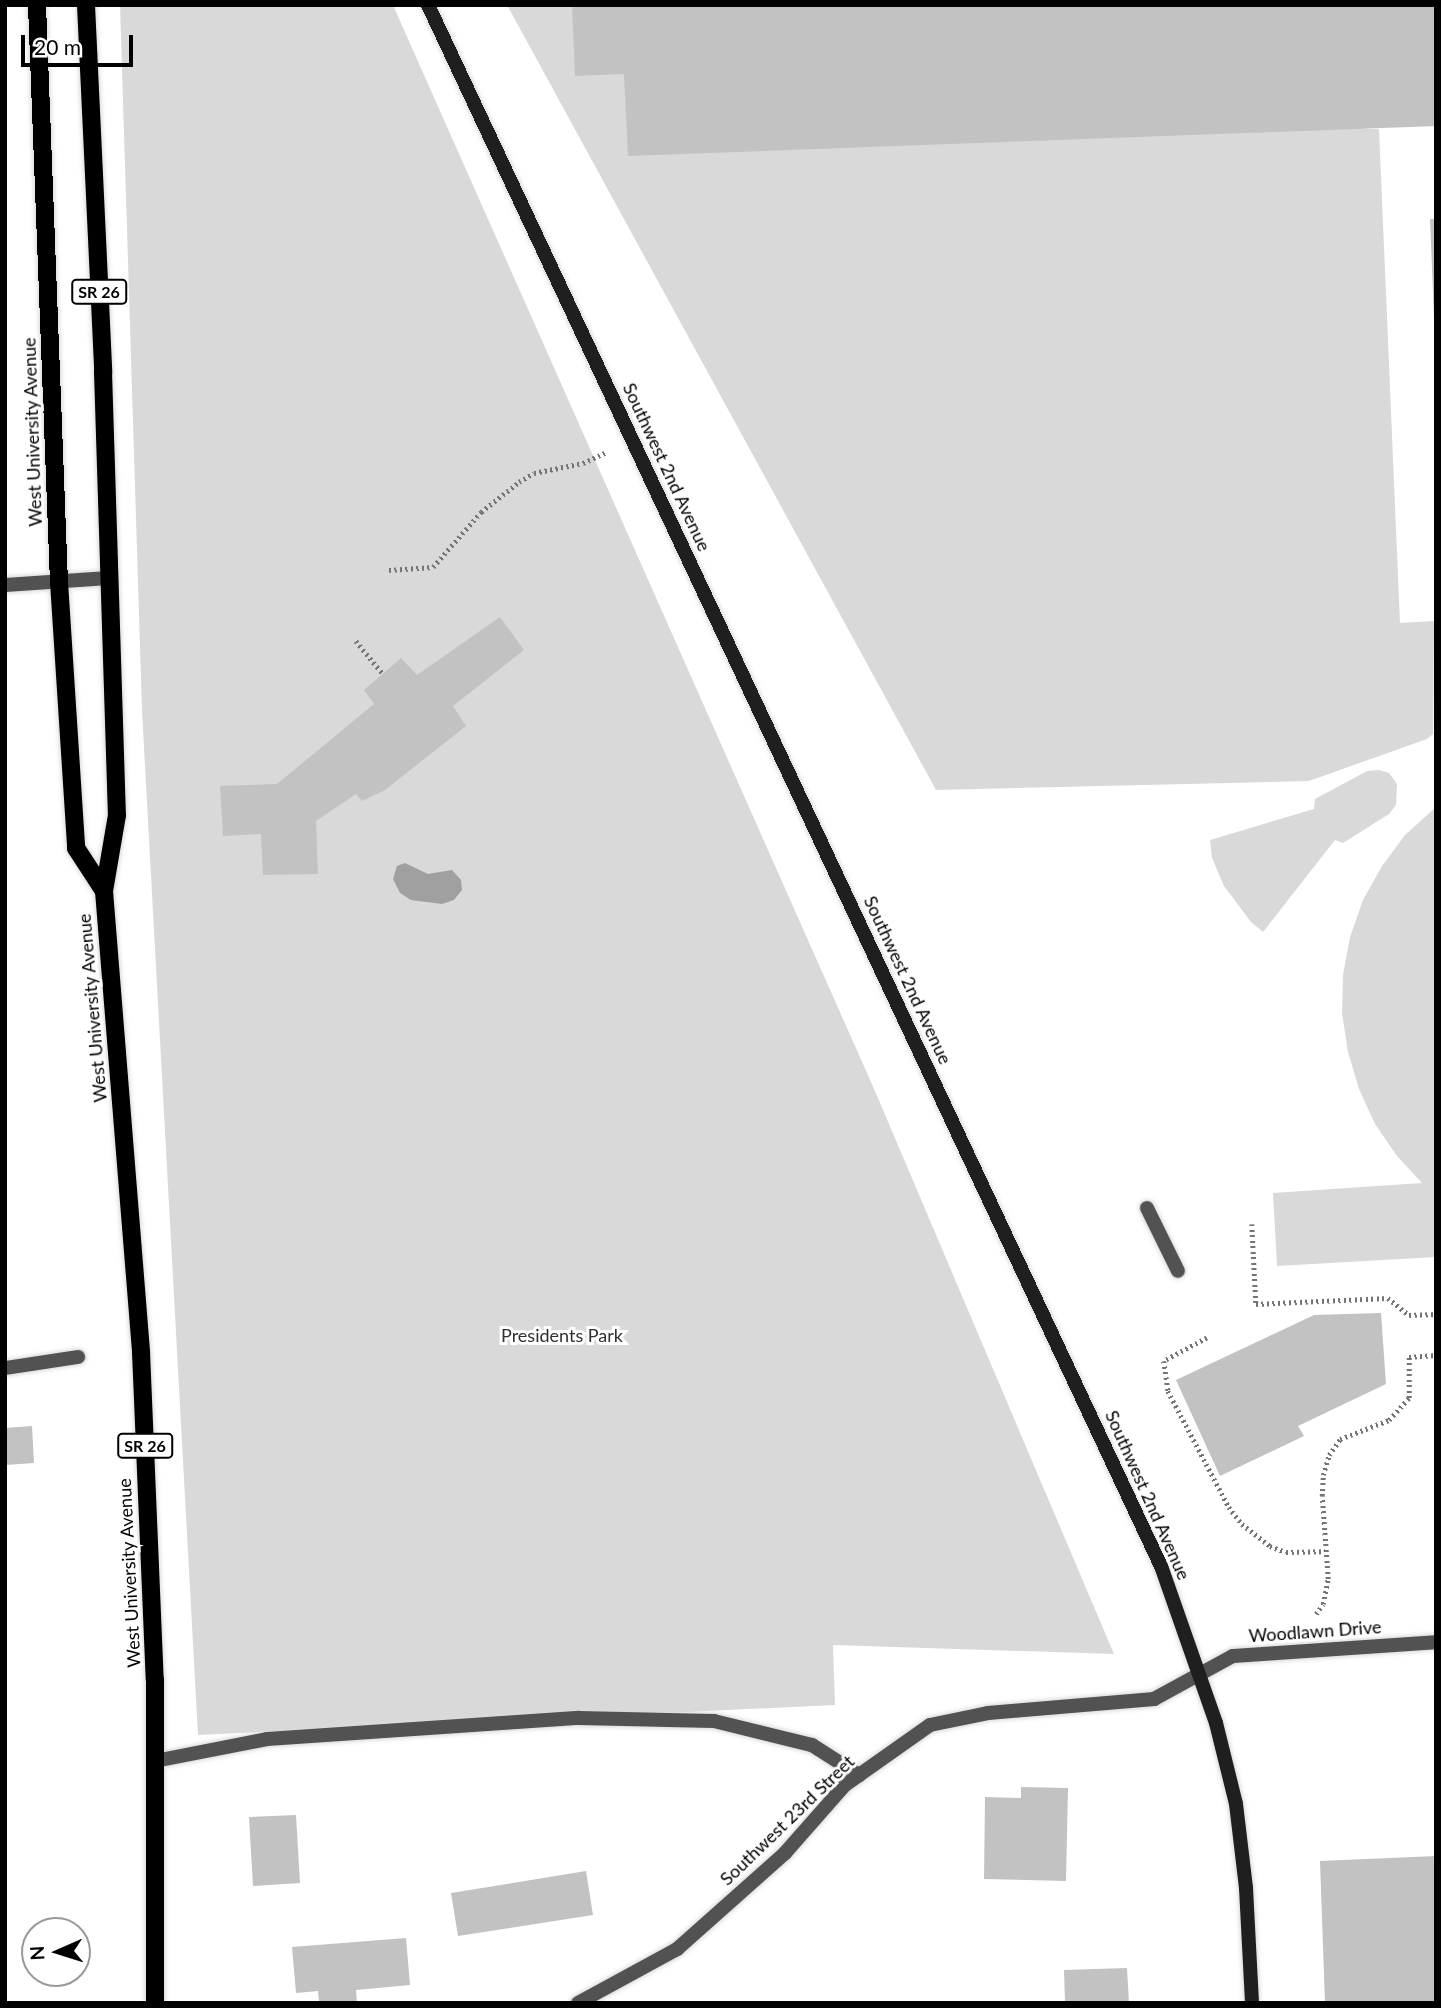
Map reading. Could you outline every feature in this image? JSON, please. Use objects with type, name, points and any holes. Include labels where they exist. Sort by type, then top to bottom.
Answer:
[{"type":"main road","name":"West University Avenue","points":[[37,5],[59,582],[76,848],[104,891]]},
{"type":"main road","name":"West University Avenue","points":[[86,5],[117,815],[104,891],[141,1352],[155,1680],[155,2003]]},
{"type":"main road","name":"Southwest 2nd Avenue","points":[[428,5],[1161,1566],[1201,1674],[1236,1804],[1246,1888],[1252,2003]]},
{"type":"street","points":[[5,585],[109,578]]},
{"type":"street","points":[[1147,1208],[1178,1270]]},
{"type":"street","points":[[5,1368],[78,1357]]},
{"type":"street","name":"Woodlawn Drive","points":[[1201,1674],[1233,1656],[1436,1642]]},
{"type":"street","name":"Southwest 23rd Street","points":[[578,2003],[677,1949],[785,1853],[845,1785],[930,1725],[988,1713],[1154,1699],[1201,1674]]},
{"type":"street","points":[[155,1761],[267,1739],[579,1718],[714,1721],[812,1745],[859,1774]]},
{"type":"path","points":[[388,570],[433,567],[481,512],[519,482],[534,473],[583,463],[607,452]]},
{"type":"path","points":[[356,641],[383,674]]},
{"type":"path","points":[[1252,1224],[1256,1304],[1388,1298],[1409,1315],[1436,1314]]},
{"type":"path","points":[[1207,1338],[1164,1362],[1168,1391],[1229,1507],[1242,1524],[1270,1546],[1286,1552],[1325,1551]]},
{"type":"path","points":[[1316,1614],[1323,1604],[1326,1592],[1322,1496],[1323,1475],[1329,1455],[1340,1439],[1389,1420],[1409,1398],[1409,1357],[1436,1355]]},
{"type":"green space","name":"Presidents Park","points":[[120,5],[393,5],[875,1091],[1114,1654],[833,1645],[835,1705],[198,1735],[142,711]]},
{"type":"green space","points":[[507,5],[1358,5],[1364,129],[1379,129],[1400,623],[1434,621],[1433,734],[1427,739],[1309,781],[936,790]]},
{"type":"green space","points":[[1367,771],[1389,773],[1397,784],[1396,805],[1389,814],[1343,843],[1335,840],[1263,932],[1251,922],[1224,886],[1212,858],[1210,840],[1314,809],[1315,799]]},
{"type":"green space","points":[[1436,807],[1436,1257],[1277,1266],[1273,1193],[1422,1183],[1397,1156],[1375,1124],[1359,1089],[1348,1052],[1342,1013],[1343,975],[1350,937],[1363,900],[1382,866],[1405,835]]},
{"type":"shaded area","points":[[405,863],[428,874],[452,870],[461,880],[462,890],[454,900],[442,904],[411,900],[400,893],[393,879],[397,866]]},
{"type":"building","points":[[572,5],[1436,5],[1436,126],[628,156],[624,74],[575,76]]},
{"type":"building","points":[[1430,219],[1436,219],[1436,319],[1434,319]]},
{"type":"building","points":[[500,617],[524,650],[453,706],[466,726],[385,790],[362,801],[356,794],[316,821],[318,874],[263,875],[261,834],[223,836],[220,786],[277,784],[374,704],[364,690],[401,658],[417,675]]},
{"type":"building","points":[[1381,1313],[1386,1384],[1298,1426],[1304,1436],[1220,1476],[1176,1380],[1314,1315]]},
{"type":"building","points":[[32,1426],[34,1463],[5,1465],[5,1428]]},
{"type":"building","points":[[1021,1787],[1068,1788],[1066,1881],[984,1879],[985,1797],[1021,1798]]},
{"type":"building","points":[[296,1815],[300,1883],[253,1886],[249,1817]]},
{"type":"building","points":[[1436,1856],[1436,2003],[1325,2003],[1320,1861]]},
{"type":"building","points":[[586,1871],[593,1915],[458,1936],[451,1893]]},
{"type":"building","points":[[406,1938],[410,1985],[356,1990],[357,2003],[319,2003],[318,1991],[296,1993],[292,1947]]},
{"type":"building","points":[[1127,1968],[1129,2003],[1065,2003],[1064,1970]]}]
